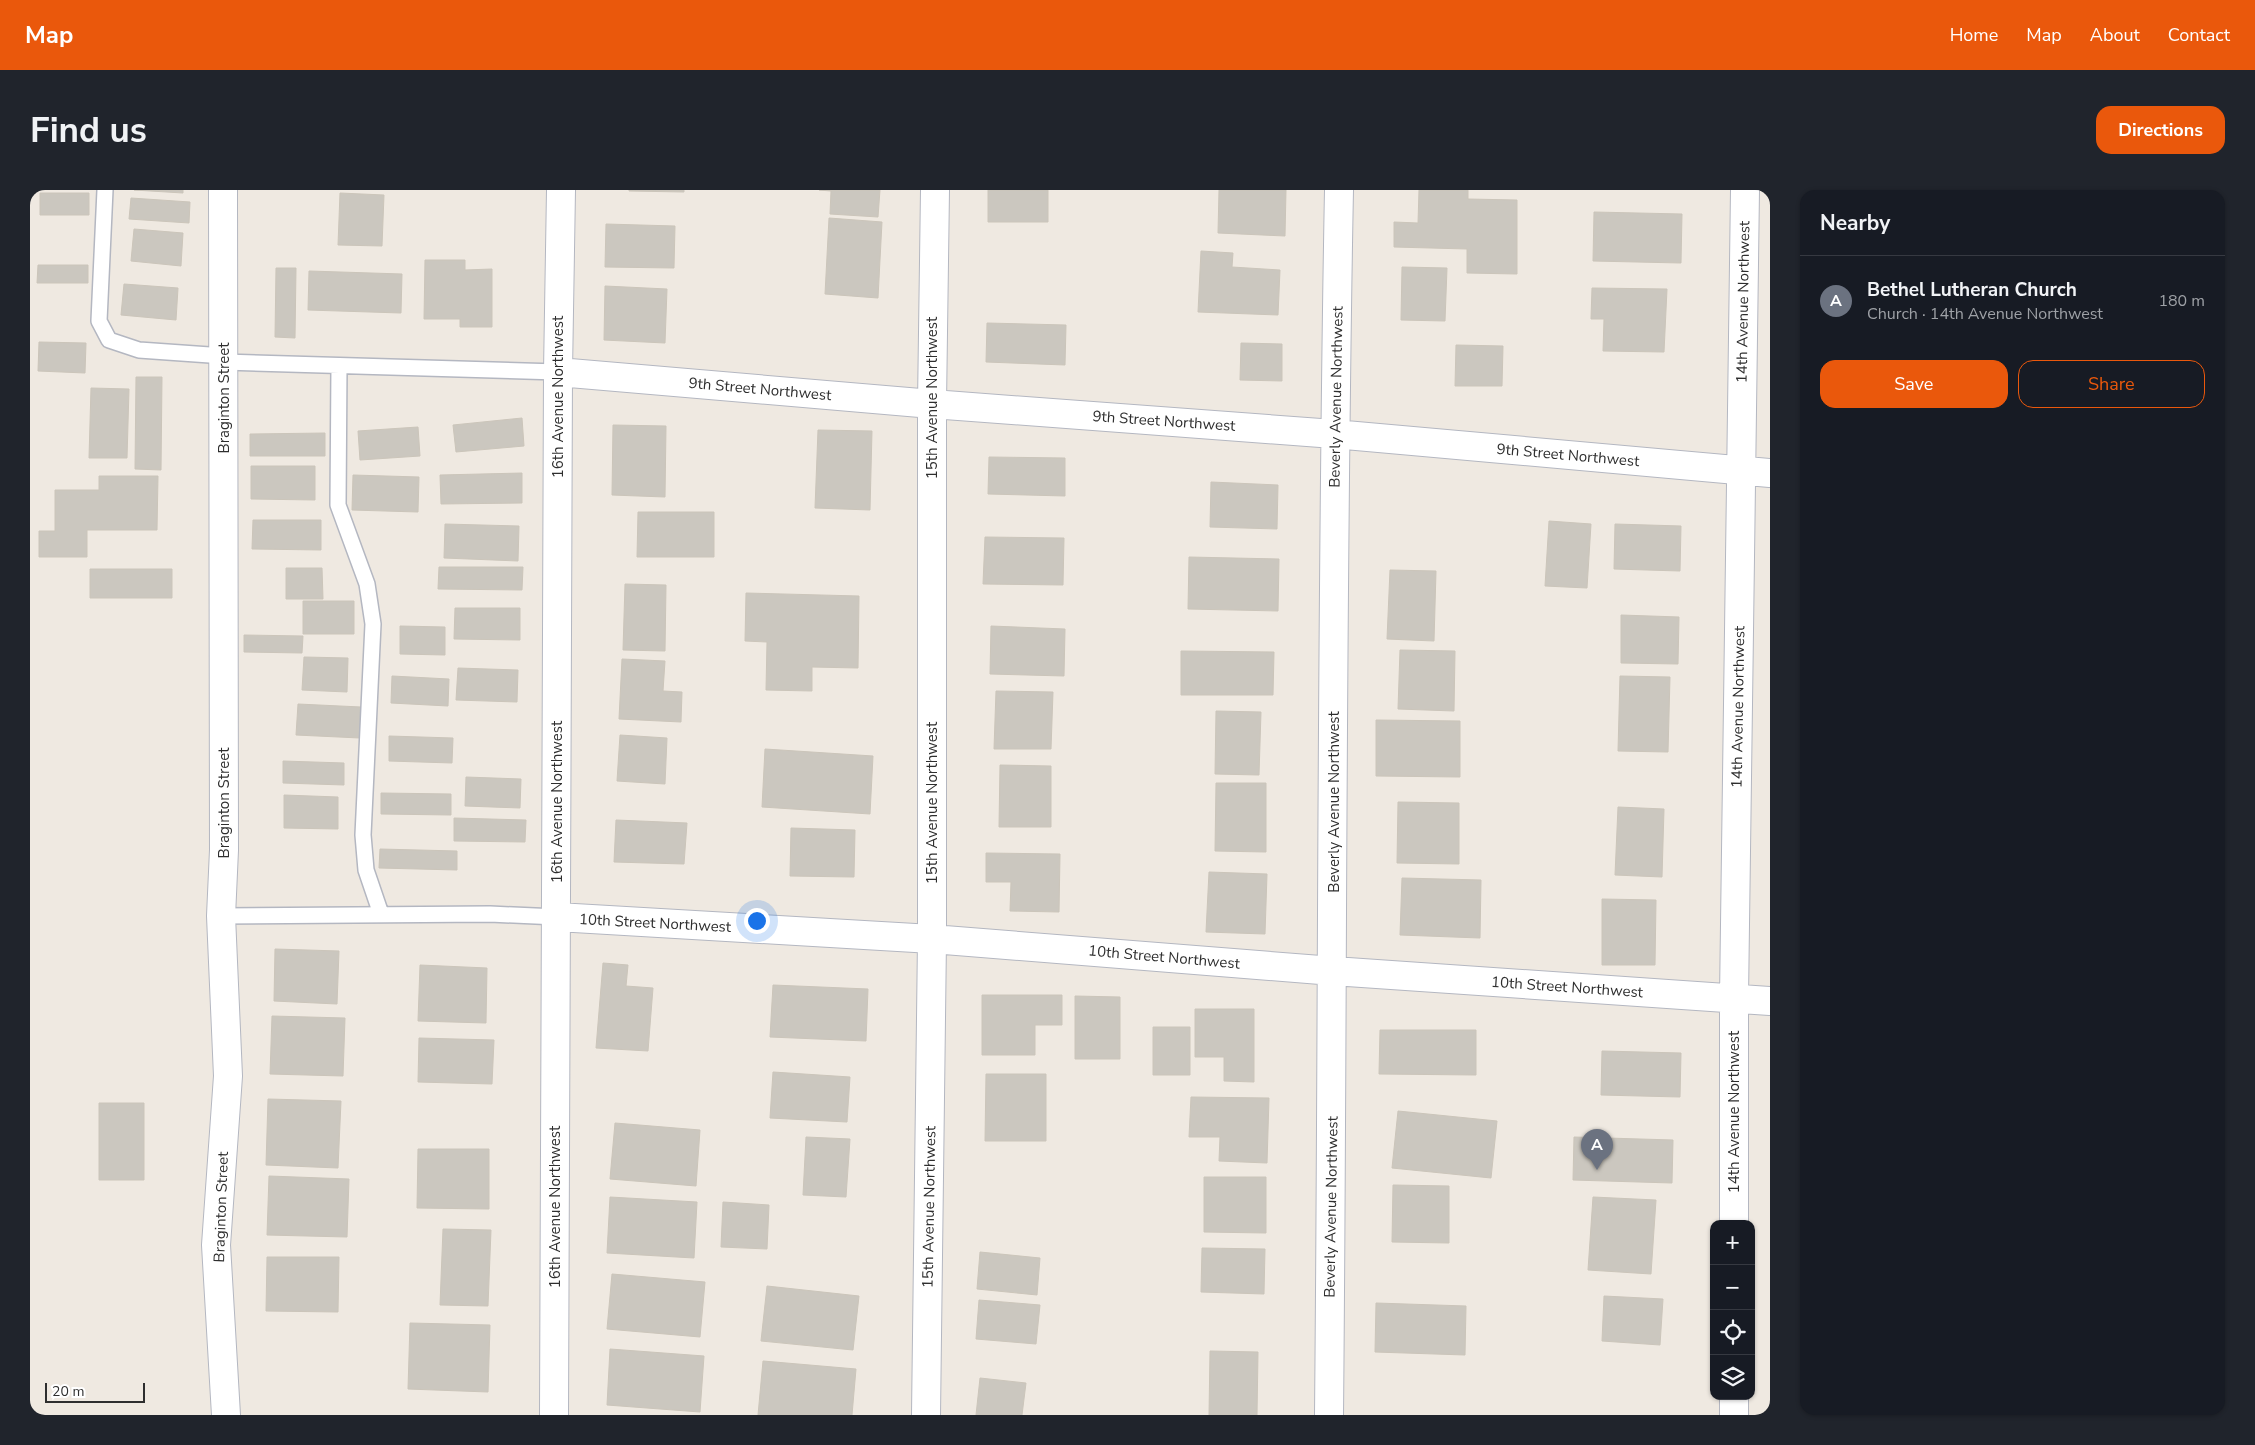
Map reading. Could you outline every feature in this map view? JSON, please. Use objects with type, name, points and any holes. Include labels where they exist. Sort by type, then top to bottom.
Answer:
[{"type":"street","name":"Braginton Street","points":[[223,190],[224,850],[221,916],[228,1076],[216,1245],[226,1415]]},
{"type":"street","name":"16th Avenue Northwest","points":[[554,1415],[558,372],[561,190]]},
{"type":"street","name":"15th Avenue Northwest","points":[[926,1415],[932,939],[934,190]]},
{"type":"street","name":"Beverly Avenue Northwest","points":[[1329,1415],[1333,971],[1334,434],[1339,190]]},
{"type":"street","name":"14th Avenue Northwest","points":[[1734,1220],[1734,998],[1745,190]]},
{"type":"street","name":"9th Street Northwest","points":[[558,372],[932,404],[1334,434],[1770,473]]},
{"type":"street","name":"10th Street Northwest","points":[[557,917],[932,939],[1333,971],[1770,1001]]},
{"type":"street","points":[[1734,1400],[1734,1415]]},
{"type":"lane","points":[[105,190],[99,321],[109,340],[139,350],[224,359],[339,366],[558,372]]},
{"type":"lane","points":[[339,366],[338,505],[366,584],[373,624],[363,835],[366,870],[381,914]]},
{"type":"lane","points":[[221,916],[490,914],[557,917]]},
{"type":"building","points":[[134,190],[183,190],[183,193]]},
{"type":"building","points":[[684,190],[684,192],[629,191]]},
{"type":"building","points":[[819,190],[880,190],[878,217],[830,214],[831,191]]},
{"type":"building","points":[[988,190],[1048,190],[1048,222],[988,222]]},
{"type":"building","points":[[1219,190],[1286,190],[1285,236],[1218,233]]},
{"type":"building","points":[[1419,190],[1468,190],[1468,199],[1517,200],[1517,274],[1467,273],[1467,249],[1394,247],[1394,222],[1418,223]]},
{"type":"building","points":[[40,193],[89,193],[89,215],[40,215]]},
{"type":"building","points":[[340,193],[384,195],[382,246],[338,245]]},
{"type":"building","points":[[131,198],[190,202],[189,223],[129,219]]},
{"type":"building","points":[[1594,212],[1682,214],[1681,263],[1593,261]]},
{"type":"building","points":[[829,218],[882,222],[878,298],[825,294]]},
{"type":"building","points":[[606,224],[675,226],[674,268],[605,267]]},
{"type":"building","points":[[134,229],[183,233],[181,266],[131,261]]},
{"type":"building","points":[[1201,251],[1233,253],[1232,267],[1280,270],[1278,315],[1198,312]]},
{"type":"building","points":[[425,260],[465,260],[465,270],[492,269],[492,327],[460,327],[460,319],[424,319]]},
{"type":"building","points":[[38,265],[88,265],[88,283],[37,283]]},
{"type":"building","points":[[1402,267],[1447,268],[1445,321],[1401,320]]},
{"type":"building","points":[[276,268],[296,268],[295,338],[275,337]]},
{"type":"building","points":[[309,271],[402,274],[401,313],[308,310]]},
{"type":"building","points":[[124,284],[178,288],[176,320],[121,315]]},
{"type":"building","points":[[605,286],[667,289],[665,343],[604,340]]},
{"type":"building","points":[[1592,288],[1667,289],[1664,352],[1603,351],[1604,319],[1591,319]]},
{"type":"building","points":[[987,323],[1066,325],[1065,365],[986,362]]},
{"type":"building","points":[[39,342],[86,343],[85,373],[38,371]]},
{"type":"building","points":[[1241,343],[1282,344],[1282,381],[1240,380]]},
{"type":"building","points":[[1456,345],[1503,346],[1502,386],[1455,386]]},
{"type":"building","points":[[136,377],[162,377],[161,470],[135,469]]},
{"type":"building","points":[[91,388],[129,389],[127,458],[89,458]]},
{"type":"building","points":[[522,418],[524,446],[456,452],[453,425]]},
{"type":"building","points":[[613,425],[666,426],[665,497],[612,495]]},
{"type":"building","points":[[418,427],[420,456],[360,460],[358,431]]},
{"type":"building","points":[[818,430],[872,431],[870,510],[815,508]]},
{"type":"building","points":[[325,433],[325,456],[250,456],[250,434]]},
{"type":"building","points":[[989,457],[1065,458],[1065,496],[988,494]]},
{"type":"building","points":[[251,466],[315,466],[315,500],[251,499]]},
{"type":"building","points":[[522,473],[522,503],[441,504],[440,475]]},
{"type":"building","points":[[353,475],[419,477],[418,512],[352,510]]},
{"type":"building","points":[[99,476],[158,476],[157,530],[87,530],[87,557],[39,557],[39,531],[55,531],[55,490],[99,490]]},
{"type":"building","points":[[1211,482],[1278,485],[1277,529],[1210,527]]},
{"type":"building","points":[[638,512],[714,512],[714,557],[637,557]]},
{"type":"building","points":[[253,520],[321,520],[321,550],[252,549]]},
{"type":"building","points":[[1549,521],[1591,524],[1587,588],[1545,586]]},
{"type":"building","points":[[445,524],[519,526],[518,561],[444,558]]},
{"type":"building","points":[[1615,524],[1681,526],[1680,571],[1614,569]]},
{"type":"building","points":[[985,537],[1064,538],[1063,585],[983,584]]},
{"type":"building","points":[[1189,557],[1279,559],[1278,611],[1188,609]]},
{"type":"building","points":[[439,567],[523,567],[522,590],[438,589]]},
{"type":"building","points":[[286,568],[322,568],[323,599],[286,599]]},
{"type":"building","points":[[90,569],[172,569],[172,598],[90,598]]},
{"type":"building","points":[[1390,570],[1436,571],[1434,641],[1387,639]]},
{"type":"building","points":[[625,584],[666,585],[665,651],[623,650]]},
{"type":"building","points":[[746,593],[859,596],[858,668],[812,667],[812,691],[766,690],[767,642],[745,641]]},
{"type":"building","points":[[303,601],[354,601],[354,634],[303,634]]},
{"type":"building","points":[[455,608],[520,608],[520,640],[454,639]]},
{"type":"building","points":[[1621,615],[1679,617],[1678,664],[1621,663]]},
{"type":"building","points":[[400,626],[445,627],[445,655],[400,654]]},
{"type":"building","points":[[991,626],[1065,629],[1064,676],[990,674]]},
{"type":"building","points":[[244,635],[303,636],[302,653],[244,652]]},
{"type":"building","points":[[1400,650],[1455,651],[1454,711],[1398,709]]},
{"type":"building","points":[[1181,651],[1274,652],[1273,695],[1181,695]]},
{"type":"building","points":[[304,657],[348,658],[347,692],[302,690]]},
{"type":"building","points":[[622,659],[665,661],[663,691],[682,692],[681,722],[619,719]]},
{"type":"building","points":[[458,668],[518,670],[517,702],[456,700]]},
{"type":"building","points":[[392,676],[449,679],[448,706],[391,703]]},
{"type":"building","points":[[1620,676],[1670,677],[1668,752],[1618,751]]},
{"type":"building","points":[[996,691],[1053,692],[1051,749],[994,749]]},
{"type":"building","points":[[298,704],[361,707],[360,738],[296,735]]},
{"type":"building","points":[[1216,711],[1261,712],[1259,775],[1215,774]]},
{"type":"building","points":[[1376,720],[1460,721],[1460,777],[1376,776]]},
{"type":"building","points":[[620,735],[667,738],[665,784],[617,781]]},
{"type":"building","points":[[389,736],[453,738],[452,763],[389,761]]},
{"type":"building","points":[[765,749],[873,756],[870,814],[762,807]]},
{"type":"building","points":[[283,761],[344,763],[344,785],[283,783]]},
{"type":"building","points":[[1000,765],[1051,766],[1051,827],[999,827]]},
{"type":"building","points":[[466,777],[521,779],[520,808],[465,806]]},
{"type":"building","points":[[1216,783],[1266,783],[1266,852],[1215,851]]},
{"type":"building","points":[[381,793],[451,794],[451,815],[381,814]]},
{"type":"building","points":[[284,795],[338,797],[338,829],[284,828]]},
{"type":"building","points":[[1398,802],[1459,803],[1459,864],[1397,863]]},
{"type":"building","points":[[1618,807],[1664,809],[1662,877],[1615,875]]},
{"type":"building","points":[[454,818],[526,820],[525,842],[454,841]]},
{"type":"building","points":[[616,820],[687,823],[684,864],[614,862]]},
{"type":"building","points":[[791,828],[855,830],[854,877],[790,876]]},
{"type":"building","points":[[380,849],[457,851],[457,870],[379,868]]},
{"type":"building","points":[[986,853],[1060,854],[1059,912],[1010,911],[1011,882],[986,882]]},
{"type":"building","points":[[1209,872],[1267,874],[1265,934],[1206,932]]},
{"type":"building","points":[[1402,878],[1481,880],[1480,938],[1400,935]]},
{"type":"building","points":[[1602,899],[1656,900],[1655,965],[1602,965]]},
{"type":"building","points":[[275,949],[339,951],[337,1004],[274,1001]]},
{"type":"building","points":[[603,963],[628,965],[626,986],[653,988],[648,1051],[596,1048]]},
{"type":"building","points":[[420,965],[487,968],[486,1023],[418,1021]]},
{"type":"building","points":[[773,985],[868,989],[866,1041],[770,1037]]},
{"type":"building","points":[[982,995],[1062,995],[1062,1025],[1035,1025],[1035,1055],[982,1055]]},
{"type":"building","points":[[1075,996],[1120,997],[1120,1059],[1075,1059]]},
{"type":"building","points":[[1195,1009],[1254,1009],[1254,1082],[1224,1081],[1224,1057],[1195,1057]]},
{"type":"building","points":[[272,1016],[345,1018],[343,1076],[270,1074]]},
{"type":"building","points":[[1153,1027],[1190,1027],[1190,1075],[1153,1075]]},
{"type":"building","points":[[1380,1030],[1476,1030],[1476,1075],[1379,1074]]},
{"type":"building","points":[[419,1038],[494,1040],[492,1084],[418,1082]]},
{"type":"building","points":[[1602,1051],[1681,1053],[1680,1097],[1601,1095]]},
{"type":"building","points":[[773,1072],[850,1077],[847,1122],[770,1118]]},
{"type":"building","points":[[986,1074],[1046,1074],[1046,1141],[985,1141]]},
{"type":"building","points":[[1191,1097],[1269,1098],[1267,1163],[1219,1161],[1220,1137],[1189,1137]]},
{"type":"building","points":[[268,1099],[341,1101],[338,1168],[266,1165]]},
{"type":"building","points":[[99,1103],[144,1103],[144,1180],[99,1180]]},
{"type":"building","points":[[1398,1111],[1497,1121],[1491,1178],[1392,1168]]},
{"type":"building","points":[[615,1123],[700,1130],[696,1186],[610,1179]]},
{"type":"building","points":[[806,1137],[850,1139],[846,1197],[803,1195]]},
{"type":"building","points":[[1574,1137],[1673,1140],[1672,1183],[1573,1180]]},
{"type":"building","points":[[418,1149],[489,1149],[489,1209],[417,1208]]},
{"type":"building","points":[[269,1176],[349,1179],[347,1237],[267,1235]]},
{"type":"building","points":[[1204,1177],[1266,1177],[1266,1233],[1204,1232]]},
{"type":"building","points":[[1393,1185],[1449,1186],[1449,1243],[1392,1242]]},
{"type":"building","points":[[610,1197],[697,1202],[694,1258],[607,1253]]},
{"type":"building","points":[[1593,1197],[1656,1200],[1651,1274],[1588,1270]]},
{"type":"building","points":[[723,1202],[769,1205],[767,1249],[721,1247]]},
{"type":"building","points":[[443,1229],[491,1230],[488,1306],[440,1305]]},
{"type":"building","points":[[1202,1248],[1265,1249],[1264,1294],[1201,1292]]},
{"type":"building","points":[[980,1252],[1040,1258],[1037,1295],[977,1289]]},
{"type":"building","points":[[267,1257],[339,1257],[338,1312],[266,1311]]},
{"type":"building","points":[[612,1274],[705,1282],[700,1337],[607,1329]]},
{"type":"building","points":[[767,1286],[859,1296],[853,1350],[761,1341]]},
{"type":"building","points":[[1604,1296],[1663,1299],[1660,1345],[1602,1341]]},
{"type":"building","points":[[979,1300],[1040,1305],[1036,1344],[976,1339]]},
{"type":"building","points":[[1376,1303],[1466,1306],[1465,1355],[1375,1352]]},
{"type":"building","points":[[410,1323],[490,1325],[488,1392],[408,1389]]},
{"type":"building","points":[[610,1349],[704,1356],[700,1412],[607,1405]]},
{"type":"building","points":[[1210,1351],[1258,1352],[1257,1415],[1209,1415]]},
{"type":"building","points":[[763,1361],[856,1369],[852,1415],[758,1415]]},
{"type":"building","points":[[980,1378],[1026,1383],[1022,1415],[976,1415]]},
{"type":"place","name":"Bethel Lutheran Church","points":[[1597,1170]]}]
